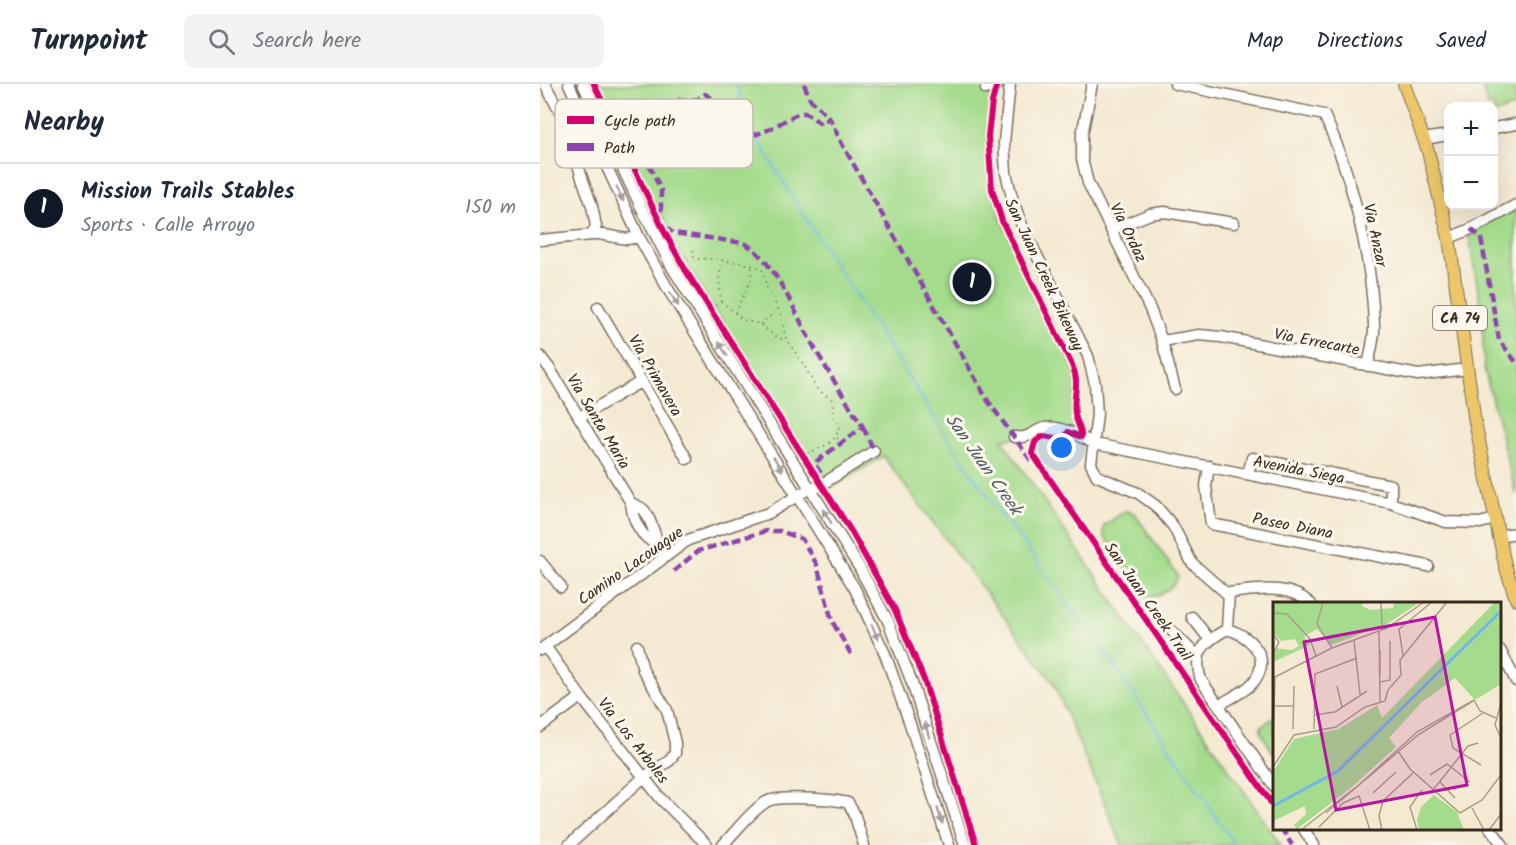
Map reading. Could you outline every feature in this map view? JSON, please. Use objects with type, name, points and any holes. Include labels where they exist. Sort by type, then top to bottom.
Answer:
[{"type":"main road","name":"CA 74","points":[[1404,84],[1424,140],[1449,238],[1475,422],[1498,536],[1516,599]]},
{"type":"street","points":[[545,84],[555,103]]},
{"type":"street","points":[[569,84],[576,99]]},
{"type":"street","points":[[583,84],[590,99]]},
{"type":"street","points":[[986,89],[998,84]]},
{"type":"street","points":[[1010,84],[1004,142],[1006,173],[1023,228],[1088,356],[1095,384],[1097,414],[1091,464],[1097,476],[1138,492],[1156,506],[1173,526],[1192,563],[1226,593],[1287,590],[1310,602]]},
{"type":"street","name":"Via Ordaz","points":[[1092,84],[1082,135],[1082,159],[1088,183],[1150,309],[1162,341],[1175,389]]},
{"type":"street","name":"Via Anzar","points":[[1175,84],[1324,115],[1333,135],[1360,225],[1370,278],[1374,327],[1368,366]]},
{"type":"street","points":[[1498,127],[1516,124]]},
{"type":"street","points":[[1424,140],[1444,136]]},
{"type":"street","points":[[540,240],[592,235],[595,229],[592,206],[579,168]]},
{"type":"street","points":[[607,168],[639,237],[668,289],[855,589],[871,621],[909,721],[949,845]]},
{"type":"street","points":[[623,168],[672,267],[860,567],[888,621],[911,680],[965,845]]},
{"type":"street","points":[[1449,238],[1516,206]]},
{"type":"street","points":[[1112,230],[1150,214],[1164,212],[1234,223]]},
{"type":"street","points":[[595,229],[627,239],[639,237]]},
{"type":"street","name":"Via Primavera","points":[[598,307],[687,459]]},
{"type":"street","name":"Via Errecarte","points":[[1162,341],[1198,335],[1221,337],[1418,375],[1467,369]]},
{"type":"street","name":"Via Santa Maria","points":[[540,356],[631,502],[632,516],[645,538],[656,544],[664,556]]},
{"type":"street","points":[[580,417],[642,381]]},
{"type":"street","name":"Avenida Siega","points":[[1014,437],[1026,438],[1044,428],[1056,428],[1095,444],[1391,503],[1446,522],[1480,524],[1495,519]]},
{"type":"street","name":"Camino Lacouague","points":[[542,648],[688,540],[770,513],[810,488],[818,487],[873,451]]},
{"type":"street","points":[[1248,474],[1252,458],[1391,485],[1391,503]]},
{"type":"street","name":"Paseo Diana","points":[[1209,466],[1206,486],[1211,524],[1428,566]]},
{"type":"street","name":"Via Santa Maria","points":[[631,502],[644,510],[655,532],[656,544]]},
{"type":"street","points":[[638,526],[649,521]]},
{"type":"street","points":[[1498,536],[1516,533]]},
{"type":"street","points":[[540,561],[561,587]]},
{"type":"street","points":[[1227,629],[1230,593]]},
{"type":"street","points":[[1192,616],[1209,639]]},
{"type":"street","points":[[1170,629],[1192,651],[1199,654]]},
{"type":"street","points":[[1219,705],[1248,687],[1257,678],[1260,665],[1258,652],[1251,640],[1238,632],[1227,629],[1209,639],[1199,654],[1198,669],[1201,680],[1273,783]]},
{"type":"street","points":[[569,845],[644,777],[669,761],[675,753],[675,743],[667,710],[643,670],[637,646]]},
{"type":"street","name":"Via Los Arboles","points":[[542,648],[661,799],[707,845]]},
{"type":"street","points":[[1501,652],[1516,681]]},
{"type":"street","points":[[540,727],[581,697]]},
{"type":"street","points":[[723,845],[769,800],[837,800],[848,803],[854,813],[864,845]]},
{"type":"street","points":[[1304,830],[1314,845]]},
{"type":"street","points":[[1492,830],[1503,845]]},
{"type":"path","points":[[693,250],[694,258],[700,260],[711,259],[752,265],[762,269],[767,288],[778,309],[786,339],[816,388],[832,400],[834,417],[839,425],[837,437],[841,442]]},
{"type":"path","points":[[722,261],[719,279],[721,301],[743,320],[760,324],[779,339],[786,339]]},
{"type":"path","points":[[735,313],[751,280],[752,265]]},
{"type":"path","points":[[705,300],[717,319]]},
{"type":"path","points":[[711,310],[721,301]]},
{"type":"path","points":[[760,324],[778,309]]},
{"type":"path","points":[[803,456],[837,437]]},
{"type":"path","points":[[797,446],[809,466]]},
{"type":"green space","points":[[596,84],[804,84],[805,87],[805,84],[996,84],[988,136],[992,189],[1002,221],[1075,370],[1077,382],[1074,407],[1081,429],[1081,437],[1056,428],[1002,440],[1281,845],[1122,845],[1053,682],[883,456],[828,490],[712,306],[651,198],[637,168],[753,168],[753,99],[603,99]]},
{"type":"green space","points":[[1481,84],[1516,84],[1516,106],[1498,113],[1498,102],[1487,102]]},
{"type":"green space","points":[[1516,206],[1516,495],[1484,368],[1482,313],[1468,232]]},
{"type":"green space","points":[[1125,511],[1134,513],[1178,576],[1170,588],[1160,594],[1146,597],[1103,534],[1104,526]]},
{"type":"green space","points":[[1273,718],[1273,753],[1261,732],[1261,727]]},
{"type":"waterway","name":"San Juan Creek","points":[[736,84],[742,99]]},
{"type":"waterway","name":"San Juan Creek","points":[[753,130],[804,216],[971,473],[1118,671],[1235,845]]},
{"type":"marked path","points":[[804,84],[810,99],[830,119],[988,401],[1032,462]]},
{"type":"marked path","points":[[698,99],[705,94],[712,99]]},
{"type":"marked path","points":[[753,135],[768,130],[799,114],[808,114],[819,123],[830,119]]},
{"type":"marked path","points":[[651,168],[661,190],[661,224],[673,233],[744,243],[755,250],[774,273],[816,351],[863,427],[817,461],[815,465],[821,473]]},
{"type":"marked path","points":[[1471,229],[1481,238],[1499,340],[1516,362]]},
{"type":"marked path","points":[[863,427],[874,451]]},
{"type":"marked path","points":[[674,571],[698,551],[766,531],[780,531],[802,539],[817,565],[832,621],[852,656]]},
{"type":"marked path","points":[[1282,830],[1292,845]]},
{"type":"cycle path","points":[[594,84],[601,99]]},
{"type":"cycle path","name":"San Juan Creek Bikeway","points":[[997,84],[992,102],[988,136],[992,189],[1002,221],[1075,372],[1074,407],[1081,430],[1081,437],[1068,432],[1065,438],[1061,439],[1043,436],[1035,442],[1032,453],[1273,806]]},
{"type":"cycle path","points":[[634,168],[686,271],[851,531],[895,610],[924,680],[976,845]]},
{"type":"place","name":"Mission Trails Stables","points":[[972,282]]}]
